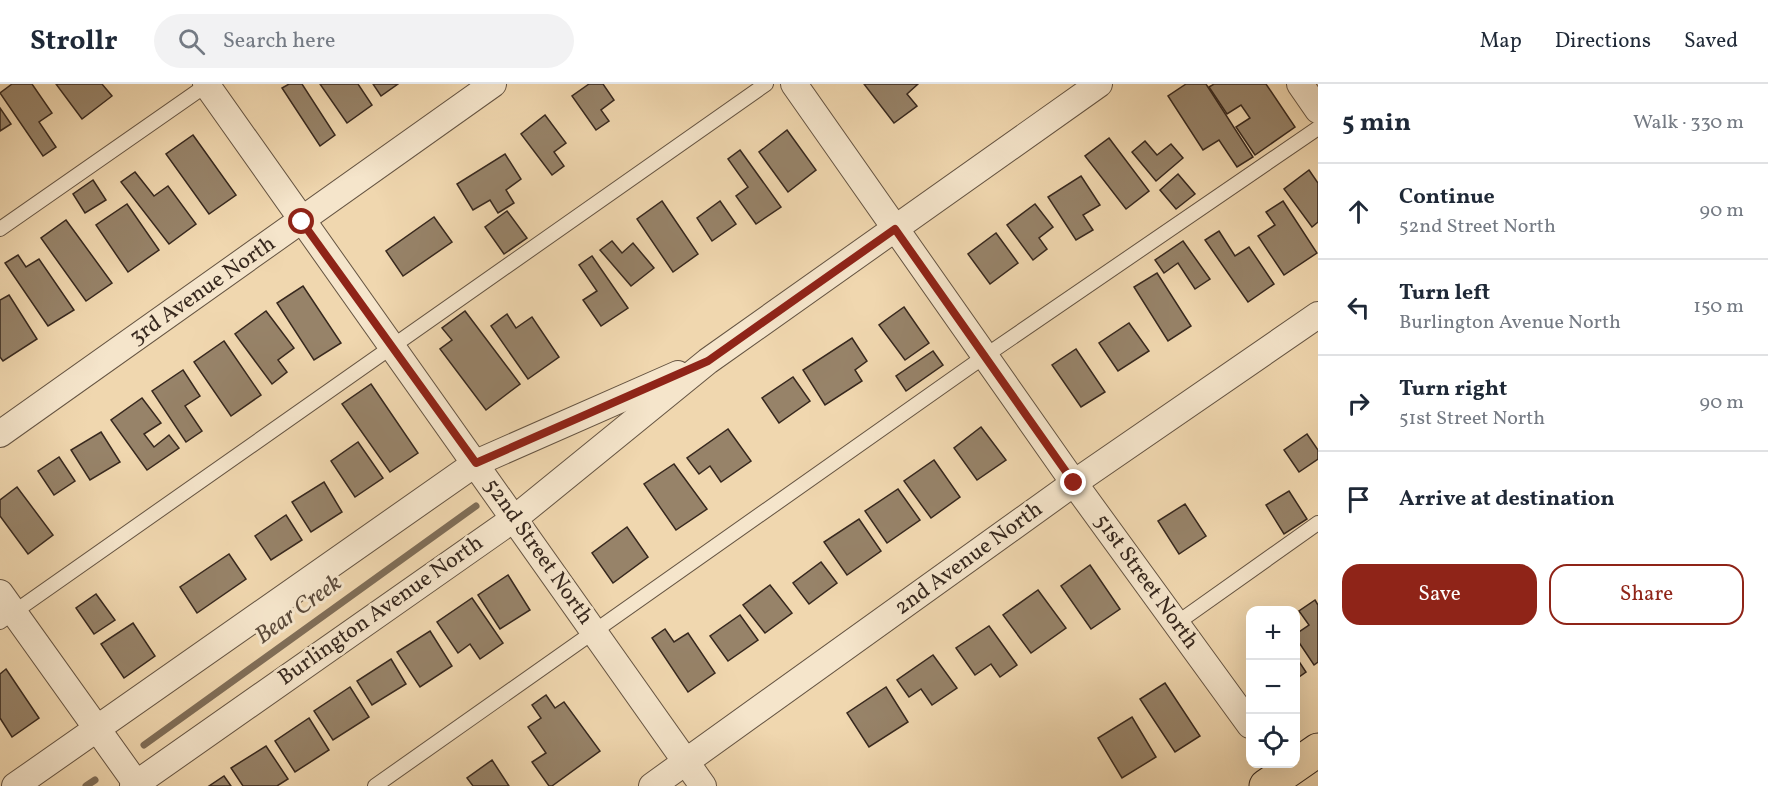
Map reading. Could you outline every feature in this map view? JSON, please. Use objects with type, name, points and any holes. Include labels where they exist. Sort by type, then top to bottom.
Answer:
[{"type":"main road","points":[[1281,777],[1318,750]]},
{"type":"street","name":"52nd Street North","points":[[207,84],[302,222],[476,463],[704,786]]},
{"type":"street","name":"3rd Avenue North","points":[[0,434],[302,222],[493,84]]},
{"type":"street","name":"51st Street North","points":[[794,84],[1074,483],[1246,718]]},
{"type":"street","name":"Burlington Avenue North","points":[[136,785],[514,518],[708,361],[1099,84]]},
{"type":"street","points":[[1300,84],[1318,110]]},
{"type":"street","name":"2nd Avenue North","points":[[652,786],[1074,483],[1318,315]]},
{"type":"street","name":"Burlington Avenue North","points":[[15,786],[476,463],[708,361]]},
{"type":"street","points":[[5,609],[97,728],[136,785]]},
{"type":"lane","points":[[0,229],[207,84]]},
{"type":"lane","points":[[5,609],[392,347],[766,84]]},
{"type":"lane","points":[[375,786],[985,356],[1318,128]]},
{"type":"lane","points":[[1177,623],[1318,523]]},
{"type":"building","points":[[12,84],[32,84],[52,113],[39,122],[56,147],[43,156],[0,93]]},
{"type":"building","points":[[56,84],[102,84],[112,96],[82,119]]},
{"type":"building","points":[[289,84],[302,84],[335,135],[320,146],[282,88]]},
{"type":"building","points":[[320,84],[358,84],[372,105],[347,123]]},
{"type":"building","points":[[373,84],[398,84],[381,96]]},
{"type":"building","points":[[589,84],[603,84],[614,100],[601,110],[609,121],[596,130],[572,96]]},
{"type":"building","points":[[864,84],[918,84],[907,94],[917,106],[894,123]]},
{"type":"building","points":[[1186,84],[1206,84],[1253,157],[1237,167],[1219,140],[1203,150],[1168,96]]},
{"type":"building","points":[[1214,84],[1266,84],[1295,127],[1255,155],[1236,127],[1250,118],[1241,105],[1227,114],[1209,87]]},
{"type":"building","points":[[0,108],[11,124],[0,131]]},
{"type":"building","points":[[545,115],[566,143],[554,152],[564,166],[552,175],[521,134]]},
{"type":"building","points":[[787,130],[816,170],[788,192],[759,152]]},
{"type":"building","points":[[193,135],[236,195],[209,214],[166,154]]},
{"type":"building","points":[[1109,138],[1149,191],[1126,209],[1085,156]]},
{"type":"building","points":[[1145,141],[1157,155],[1171,144],[1183,158],[1156,181],[1132,152]]},
{"type":"building","points":[[740,150],[781,207],[756,224],[736,196],[748,187],[728,159]]},
{"type":"building","points":[[505,154],[521,179],[506,190],[514,203],[498,213],[490,200],[473,210],[457,184]]},
{"type":"building","points":[[1309,170],[1318,183],[1318,222],[1312,227],[1284,189]]},
{"type":"building","points":[[135,172],[154,196],[168,186],[196,224],[169,244],[121,182]]},
{"type":"building","points":[[1178,174],[1195,194],[1176,209],[1160,190]]},
{"type":"building","points":[[1081,176],[1100,205],[1083,215],[1093,230],[1076,240],[1048,197]]},
{"type":"building","points":[[93,180],[106,200],[85,213],[73,194]]},
{"type":"building","points":[[662,201],[698,254],[673,272],[637,219]]},
{"type":"building","points":[[720,201],[736,224],[712,241],[697,218]]},
{"type":"building","points":[[1283,201],[1317,253],[1284,275],[1258,236],[1275,225],[1266,212]]},
{"type":"building","points":[[127,204],[159,250],[128,272],[96,225]]},
{"type":"building","points":[[1035,204],[1053,227],[1039,238],[1047,249],[1033,260],[1007,225]]},
{"type":"building","points":[[507,211],[527,238],[504,254],[485,227]]},
{"type":"building","points":[[434,217],[452,242],[403,276],[386,251]]},
{"type":"building","points":[[66,220],[112,283],[86,301],[41,238]]},
{"type":"building","points":[[1219,231],[1235,256],[1249,247],[1274,284],[1248,302],[1205,240]]},
{"type":"building","points":[[996,233],[1018,263],[990,284],[968,254]]},
{"type":"building","points":[[612,241],[622,253],[633,243],[654,268],[631,286],[600,250]]},
{"type":"building","points":[[1183,241],[1210,279],[1195,289],[1178,263],[1164,273],[1155,260]]},
{"type":"building","points":[[18,255],[26,267],[39,259],[74,310],[48,326],[5,263]]},
{"type":"building","points":[[592,256],[628,308],[601,326],[583,300],[597,291],[579,265]]},
{"type":"building","points":[[1157,273],[1191,326],[1168,341],[1134,287]]},
{"type":"building","points":[[303,286],[341,343],[314,360],[277,303]]},
{"type":"building","points":[[9,295],[37,339],[3,361],[0,357],[0,300]]},
{"type":"building","points":[[904,307],[929,343],[905,360],[879,325]]},
{"type":"building","points":[[266,311],[294,348],[278,360],[287,372],[272,384],[235,334]]},
{"type":"building","points":[[465,311],[520,384],[486,410],[440,349],[452,340],[442,328]]},
{"type":"building","points":[[507,314],[516,328],[532,317],[559,357],[528,379],[491,326]]},
{"type":"building","points":[[1129,323],[1149,351],[1118,371],[1099,343]]},
{"type":"building","points":[[852,338],[867,361],[855,370],[862,381],[825,405],[803,370]]},
{"type":"building","points":[[224,341],[261,395],[231,416],[194,362]]},
{"type":"building","points":[[1076,349],[1105,392],[1081,407],[1052,365]]},
{"type":"building","points":[[933,351],[943,365],[906,391],[896,376]]},
{"type":"building","points":[[183,370],[200,396],[185,406],[202,431],[186,442],[152,391]]},
{"type":"building","points":[[793,377],[810,401],[779,423],[762,398]]},
{"type":"building","points":[[371,384],[418,453],[390,472],[342,404]]},
{"type":"building","points":[[142,398],[161,423],[144,434],[154,447],[169,435],[179,448],[147,470],[111,420]]},
{"type":"building","points":[[981,427],[1006,460],[977,480],[954,448]]},
{"type":"building","points":[[728,429],[751,461],[721,482],[710,466],[699,474],[687,458]]},
{"type":"building","points":[[101,432],[120,462],[90,480],[71,450]]},
{"type":"building","points":[[1307,434],[1318,450],[1318,459],[1299,472],[1284,450]]},
{"type":"building","points":[[358,442],[383,478],[355,497],[331,461]]},
{"type":"building","points":[[59,457],[75,481],[54,495],[38,471]]},
{"type":"building","points":[[934,460],[960,497],[931,518],[904,481]]},
{"type":"building","points":[[674,464],[707,509],[676,530],[644,484]]},
{"type":"building","points":[[324,482],[342,512],[311,532],[292,502]]},
{"type":"building","points":[[17,487],[53,535],[28,554],[0,516],[0,500]]},
{"type":"building","points":[[898,489],[920,520],[887,543],[865,511]]},
{"type":"building","points":[[1289,491],[1307,519],[1284,534],[1266,505]]},
{"type":"building","points":[[1185,504],[1206,536],[1179,554],[1158,521]]},
{"type":"building","points":[[286,515],[302,540],[271,560],[255,536]]},
{"type":"building","points":[[859,519],[881,551],[847,575],[824,542]]},
{"type":"building","points":[[627,527],[648,557],[613,583],[592,553]]},
{"type":"building","points":[[229,554],[246,579],[197,613],[180,587]]},
{"type":"building","points":[[821,562],[837,583],[809,604],[793,583]]},
{"type":"building","points":[[1090,565],[1120,609],[1091,629],[1061,586]]},
{"type":"building","points":[[508,575],[530,610],[500,629],[478,595]]},
{"type":"building","points":[[770,585],[792,613],[765,633],[743,605]]},
{"type":"building","points":[[1038,590],[1066,628],[1031,653],[1003,615]]},
{"type":"building","points":[[96,594],[115,620],[94,634],[76,608]]},
{"type":"building","points":[[472,598],[503,643],[480,659],[470,644],[458,653],[437,622]]},
{"type":"building","points":[[1315,600],[1318,605],[1318,662],[1314,665],[1300,644],[1300,631],[1309,625],[1300,610]]},
{"type":"building","points":[[740,615],[758,640],[728,661],[710,636]]},
{"type":"building","points":[[133,623],[155,656],[124,678],[101,644]]},
{"type":"building","points":[[989,626],[1017,665],[1000,677],[991,664],[975,675],[956,648]]},
{"type":"building","points":[[665,629],[674,642],[688,633],[715,673],[688,692],[652,638]]},
{"type":"building","points":[[430,631],[452,666],[420,687],[397,652]]},
{"type":"building","points":[[933,655],[957,688],[932,705],[921,689],[909,697],[897,680]]},
{"type":"building","points":[[391,659],[406,684],[372,705],[357,681]]},
{"type":"building","points":[[1300,663],[1306,672],[1300,676]]},
{"type":"building","points":[[6,669],[39,718],[12,737],[0,718],[0,674]]},
{"type":"building","points":[[1165,683],[1200,736],[1175,752],[1140,699]]},
{"type":"building","points":[[350,687],[369,717],[333,740],[314,711]]},
{"type":"building","points":[[886,687],[908,722],[869,747],[847,713]]},
{"type":"building","points":[[546,695],[555,708],[564,702],[600,751],[552,786],[549,786],[532,762],[546,753],[528,727],[541,718],[532,705]]},
{"type":"building","points":[[1132,717],[1156,757],[1122,778],[1098,738]]},
{"type":"building","points":[[309,718],[329,750],[295,772],[275,741]]},
{"type":"building","points":[[266,746],[288,779],[277,786],[243,786],[231,768]]},
{"type":"building","points":[[492,760],[509,786],[473,786],[467,778]]},
{"type":"building","points":[[224,776],[231,786],[209,786]]},
{"type":"waterway","name":"Bear Creek","points":[[144,745],[476,506]]},
{"type":"waterway","name":"Bear Creek","points":[[86,786],[95,780]]},
{"type":"route","points":[[302,222],[476,463],[708,361],[895,229],[1074,483]]}]
